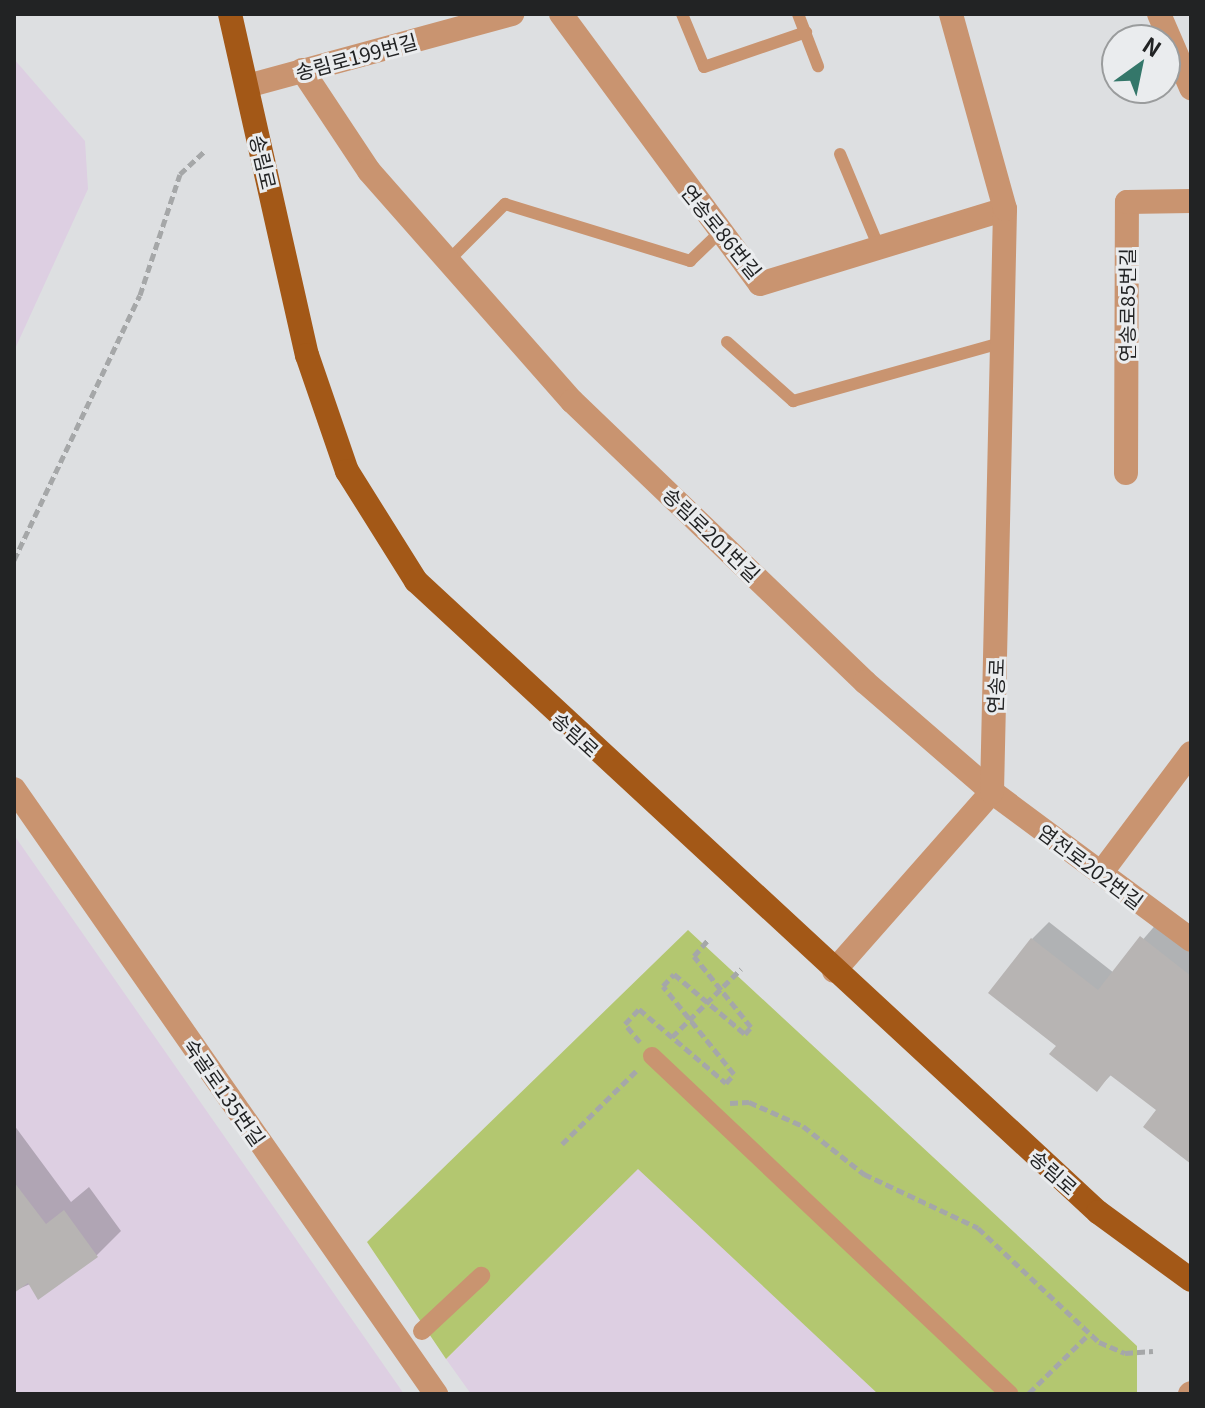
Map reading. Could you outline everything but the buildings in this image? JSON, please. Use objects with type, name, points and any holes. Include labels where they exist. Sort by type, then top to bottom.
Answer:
[{"type":"main road","name":"송림로","points":[[230,14],[307,355],[347,471],[416,581],[834,971],[1107,1220],[1191,1280]]},
{"type":"street","name":"송림로199번길","points":[[247,86],[512,14]]},
{"type":"street","name":"연송로86번길","points":[[561,14],[719,233],[760,284],[877,243],[1005,209]]},
{"type":"street","name":"연송로","points":[[951,14],[1005,209],[1005,342],[992,792]]},
{"type":"street","points":[[1159,14],[1191,88]]},
{"type":"street","name":"송림로201번길","points":[[302,70],[369,171],[450,259],[572,401],[865,682],[992,792]]},
{"type":"street","name":"연송로85번길","points":[[1126,473],[1127,202],[1191,201]]},
{"type":"street","points":[[1101,873],[1191,753]]},
{"type":"street","name":"숙골로135번길","points":[[14,789],[436,1394]]},
{"type":"street","points":[[834,971],[992,792]]},
{"type":"street","name":"염전로202번길","points":[[992,792],[1191,940]]},
{"type":"street","points":[[652,1056],[1010,1394]]},
{"type":"street","points":[[422,1331],[481,1276]]},
{"type":"lane","points":[[682,14],[704,67],[806,32]]},
{"type":"lane","points":[[798,14],[818,66]]},
{"type":"lane","points":[[840,154],[877,243]]},
{"type":"lane","points":[[450,259],[505,204],[690,261],[719,233]]},
{"type":"lane","points":[[727,342],[793,401],[1005,342]]},
{"type":"path","points":[[14,560],[140,295],[180,174],[206,150]]},
{"type":"path","points":[[652,1056],[625,1024],[639,1009],[726,1083],[734,1074],[663,986],[674,974],[745,1034],[751,1027],[694,956],[709,939]]},
{"type":"path","points":[[712,1113],[738,1101],[769,1110],[829,1142],[864,1174],[967,1221],[1063,1302],[1088,1335],[1125,1353],[1153,1351]]},
{"type":"path","points":[[1028,1394],[1088,1335]]},
{"type":"shaded area","points":[[14,59],[85,141],[88,189],[14,351]]},
{"type":"shaded area","points":[[14,835],[404,1394],[14,1394]]},
{"type":"shaded area","points":[[638,1168],[878,1394],[471,1394],[446,1359]]},
{"type":"green space","points":[[688,930],[1137,1346],[1137,1394],[878,1394],[638,1169],[446,1359],[367,1242]]}]
